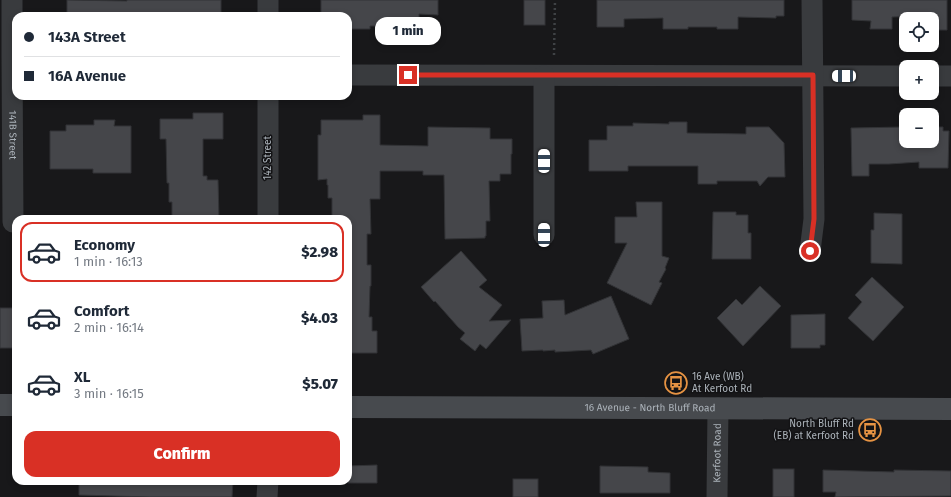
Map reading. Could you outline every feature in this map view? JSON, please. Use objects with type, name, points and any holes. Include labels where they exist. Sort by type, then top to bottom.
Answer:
[{"type":"main road","points":[[0,405],[12,405]]},
{"type":"main road","name":"16 Avenue - North Bluff Road","points":[[352,407],[951,409]]},
{"type":"street","name":"141B Street","points":[[12,0],[9,73],[13,215]]},
{"type":"street","points":[[268,0],[268,12]]},
{"type":"street","points":[[810,251],[814,219],[812,0]]},
{"type":"street","points":[[352,75],[899,76]]},
{"type":"street","points":[[544,235],[549,76]]},
{"type":"street","points":[[939,76],[951,76]]},
{"type":"street","name":"142 Street","points":[[268,100],[268,215]]},
{"type":"street","name":"Kerfoot Road","points":[[717,497],[718,408]]},
{"type":"street","points":[[267,497],[268,485]]},
{"type":"path","points":[[549,76],[555,0]]},
{"type":"building","points":[[67,0],[221,0],[221,12],[67,12]]},
{"type":"building","points":[[321,0],[438,0],[438,15],[419,14],[419,26],[370,26],[370,29],[352,29],[352,12],[321,12]]},
{"type":"building","points":[[524,0],[545,0],[545,25],[524,25]]},
{"type":"building","points":[[597,0],[784,0],[784,16],[776,16],[776,18],[738,17],[738,29],[688,27],[688,29],[663,29],[663,18],[624,19],[624,27],[597,27]]},
{"type":"building","points":[[852,0],[947,0],[947,30],[939,30],[939,12],[899,12],[899,17],[892,17],[892,29],[870,29],[871,21],[852,20]]},
{"type":"building","points":[[193,113],[223,113],[223,139],[203,139],[203,176],[207,176],[207,180],[218,180],[219,215],[172,215],[172,202],[169,202],[169,183],[167,183],[166,139],[160,139],[160,119],[193,119]]},
{"type":"building","points":[[363,115],[380,115],[380,145],[428,146],[428,127],[490,128],[490,139],[512,139],[511,174],[500,174],[500,181],[489,181],[490,221],[486,221],[485,238],[445,239],[444,175],[423,175],[423,171],[380,171],[380,199],[370,199],[371,234],[367,234],[367,265],[371,265],[369,317],[372,317],[372,331],[377,331],[377,353],[352,353],[352,215],[332,215],[332,198],[328,198],[327,179],[318,180],[318,135],[321,135],[321,120],[363,120]]},
{"type":"building","points":[[94,120],[115,120],[114,126],[131,126],[131,173],[93,173],[93,169],[50,169],[50,131],[66,131],[66,125],[94,125]]},
{"type":"building","points":[[669,122],[687,122],[687,133],[746,134],[746,127],[769,127],[784,143],[785,177],[768,177],[760,186],[757,181],[717,181],[717,184],[698,184],[698,166],[628,166],[628,171],[589,171],[589,140],[607,140],[607,126],[633,126],[633,123],[669,124]]},
{"type":"building","points":[[899,127],[899,148],[939,148],[939,127],[943,127],[943,131],[949,131],[948,168],[919,168],[919,162],[869,164],[869,176],[852,176],[851,128]]},
{"type":"building","points":[[636,202],[662,202],[662,256],[669,258],[665,268],[666,269],[659,282],[662,283],[651,305],[607,283],[627,243],[615,243],[615,217],[637,217]]},
{"type":"building","points":[[713,212],[736,212],[736,215],[748,215],[748,233],[751,233],[751,259],[712,259]]},
{"type":"building","points":[[874,213],[902,214],[902,264],[871,263],[871,230],[874,230]]},
{"type":"building","points":[[461,251],[487,280],[479,287],[502,305],[489,321],[511,320],[486,349],[480,344],[475,351],[460,339],[465,333],[421,287]]},
{"type":"building","points":[[872,277],[904,307],[873,341],[848,318],[862,302],[855,295]]},
{"type":"building","points":[[760,286],[781,306],[743,346],[717,318],[736,299],[742,305]]},
{"type":"building","points":[[611,296],[629,339],[593,354],[591,350],[555,352],[555,350],[522,351],[520,319],[543,318],[542,301],[564,300],[565,315]]},
{"type":"building","points":[[0,308],[12,308],[12,348],[0,348]]},
{"type":"building","points":[[825,314],[825,345],[820,345],[820,348],[791,348],[791,315]]},
{"type":"building","points":[[377,465],[377,483],[352,483],[352,466]]},
{"type":"building","points":[[600,466],[648,467],[648,472],[670,473],[670,493],[600,493]]},
{"type":"building","points":[[773,469],[794,469],[794,497],[773,497]]},
{"type":"building","points":[[823,470],[894,472],[894,470],[951,471],[951,496],[835,497],[836,492],[823,492]]},
{"type":"building","points":[[513,479],[538,479],[538,497],[513,497]]},
{"type":"building","points":[[79,485],[233,485],[232,497],[79,495]]},
{"type":"place","name":"16 Ave (WB) At Kerfoot Rd","points":[[676,383]]},
{"type":"place","name":"North Bluff Rd (EB) at Kerfoot Rd","points":[[870,430]]},
{"type":"route","points":[[408,75],[813,75],[814,219],[810,251]]}]
